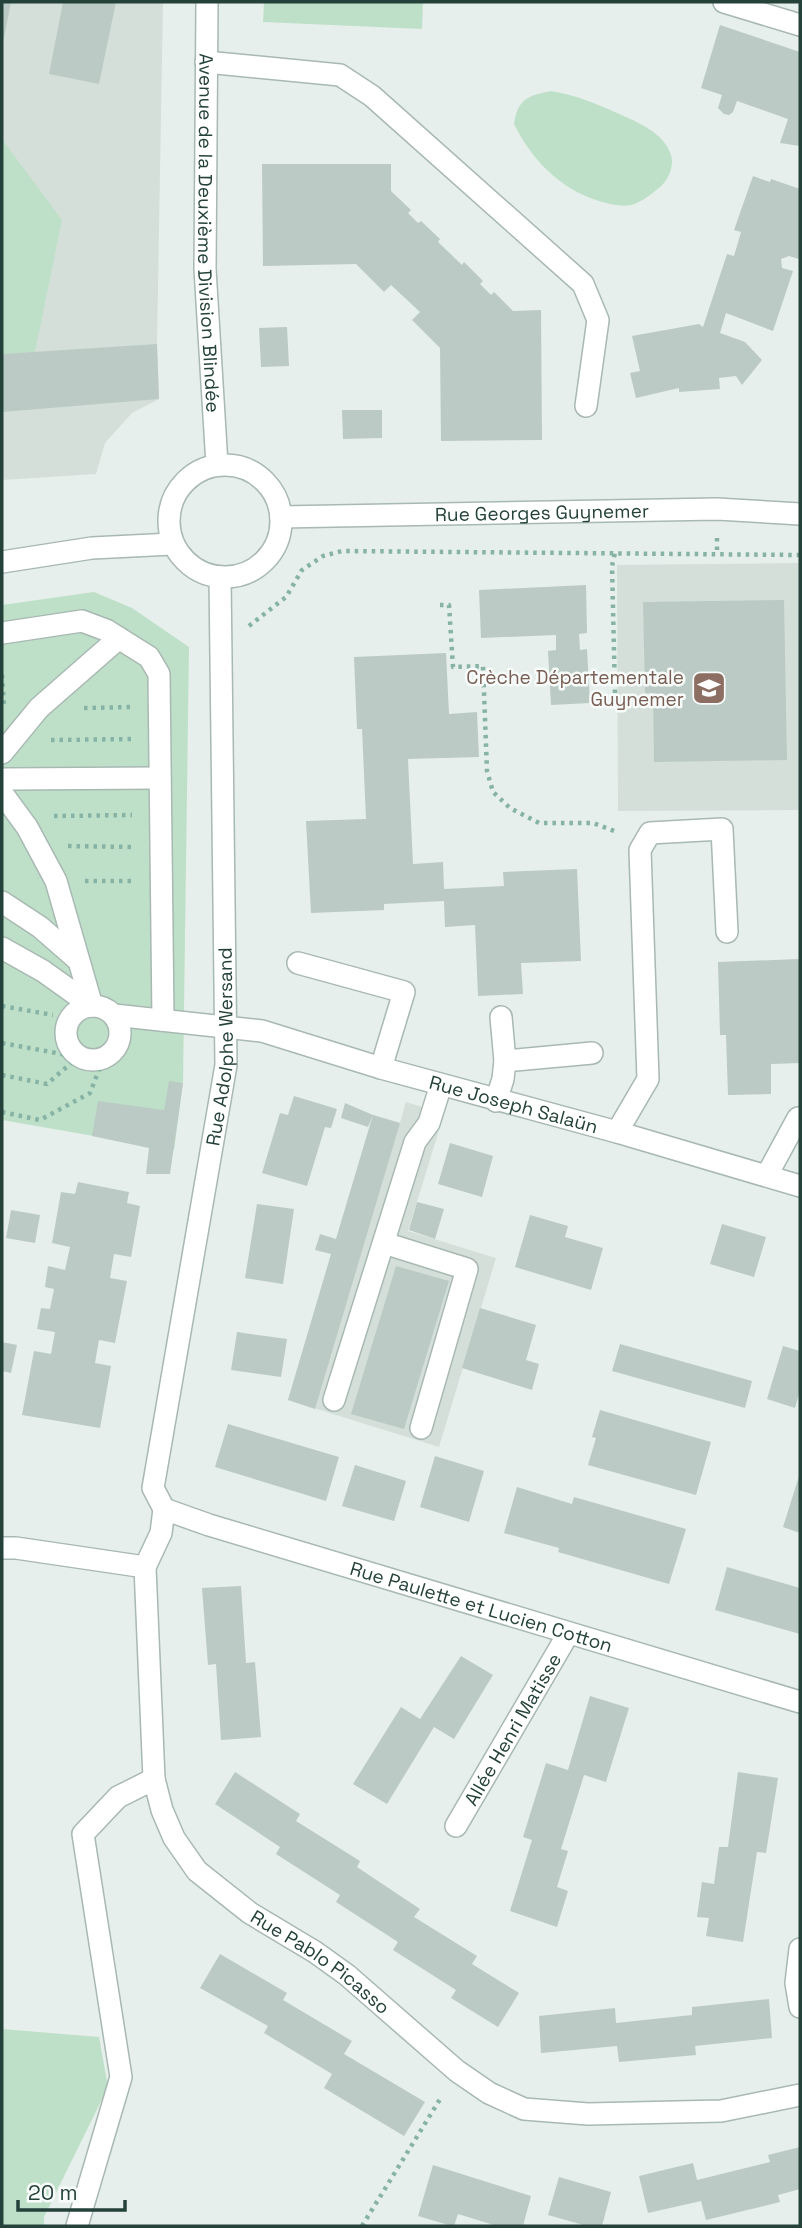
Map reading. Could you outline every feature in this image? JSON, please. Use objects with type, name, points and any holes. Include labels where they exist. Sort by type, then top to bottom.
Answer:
[{"type":"street","name":"Avenue de la Deuxième Division Blindée","points":[[206,2],[205,269],[217,465]]},
{"type":"street","points":[[724,2],[800,25]]},
{"type":"street","points":[[206,62],[340,75],[372,96],[583,284],[598,320],[586,406]]},
{"type":"street","points":[[217,465],[240,466],[260,477],[275,494],[281,517],[280,536],[271,554],[257,567],[240,575],[220,577],[201,572],[185,561],[172,544],[167,521],[171,504],[181,486],[197,471],[217,465]]},
{"type":"street","name":"Rue Georges Guynemer","points":[[281,517],[717,509],[800,514]]},
{"type":"street","points":[[2,562],[92,548],[172,544]]},
{"type":"street","name":"Rue Adolphe Wersand","points":[[164,1509],[153,1488],[226,1065],[220,577]]},
{"type":"street","points":[[2,633],[82,621],[106,630],[149,657],[159,674],[163,1020]]},
{"type":"street","points":[[2,753],[39,708],[119,638]]},
{"type":"street","points":[[92,1006],[56,881],[2,780],[160,778]]},
{"type":"street","points":[[617,1132],[648,1079],[640,849],[650,833],[722,830],[727,932]]},
{"type":"street","points":[[2,902],[40,927],[81,963]]},
{"type":"street","points":[[2,948],[43,971],[92,1006]]},
{"type":"street","points":[[299,963],[404,992],[381,1068]]},
{"type":"street","points":[[92,1006],[100,1007],[114,1015],[119,1023],[120,1040],[110,1055],[94,1061],[78,1057],[67,1044],[66,1026],[76,1011],[92,1006]]},
{"type":"street","name":"Rue Joseph Salaün","points":[[114,1015],[262,1031],[381,1068],[617,1132],[800,1186]]},
{"type":"street","points":[[496,1101],[505,1061],[500,1017]]},
{"type":"street","points":[[505,1061],[592,1052]]},
{"type":"street","points":[[334,1400],[415,1142],[429,1123],[441,1085]]},
{"type":"street","points":[[767,1175],[798,1118]]},
{"type":"street","points":[[384,1243],[467,1269],[421,1428]]},
{"type":"street","name":"Rue Pablo Picasso","points":[[164,1509],[160,1533],[145,1567],[154,1779],[162,1810],[174,1838],[197,1871],[250,1913],[316,1952],[347,1975],[457,2071],[489,2093],[524,2109],[588,2114],[721,2111],[800,2095]]},
{"type":"street","name":"Rue Paulette et Lucien Cotton","points":[[164,1509],[209,1525],[800,1702]]},
{"type":"street","points":[[2,1548],[145,1567]]},
{"type":"street","name":"Allée Henri Matisse","points":[[456,1826],[568,1633]]},
{"type":"street","points":[[77,2226],[121,2077],[83,1834],[118,1797],[154,1779]]},
{"type":"street","points":[[800,1949],[796,1983],[800,2007]]},
{"type":"path","points":[[247,636],[247,627],[286,597],[302,570],[323,556],[342,551],[800,555]]},
{"type":"path","points":[[615,554],[612,566],[615,693]]},
{"type":"path","points":[[440,605],[449,605],[453,667],[483,666],[487,771],[493,792],[510,808],[539,823],[593,823],[644,842]]},
{"type":"path","points":[[19,816],[161,815]]},
{"type":"path","points":[[56,881],[162,880]]},
{"type":"path","points":[[2,1006],[70,1018]]},
{"type":"path","points":[[2,1043],[78,1057]]},
{"type":"path","points":[[2,1075],[47,1084],[78,1057]]},
{"type":"path","points":[[2,1112],[40,1120],[90,1093],[103,1059]]},
{"type":"path","points":[[362,2226],[457,2071]]},
{"type":"shaded area","points":[[2,2],[163,2],[157,344],[159,399],[132,413],[105,443],[96,474],[2,480]]},
{"type":"shaded area","name":"Crèche Départementale Guynemer","points":[[800,563],[800,810],[618,811],[617,565]]},
{"type":"shaded area","points":[[406,1102],[444,1114],[408,1231],[496,1258],[439,1447],[288,1400],[373,1115],[400,1123]]},
{"type":"green space","points":[[264,2],[423,2],[422,29],[263,22]]},
{"type":"green space","points":[[551,91],[601,106],[656,134],[668,147],[672,159],[670,173],[662,185],[639,202],[619,205],[585,196],[549,172],[529,150],[514,124],[518,109],[525,100]]},
{"type":"green space","points":[[2,139],[62,220],[35,352],[2,354]]},
{"type":"green space","points":[[94,592],[132,608],[189,647],[183,1083],[174,1150],[2,1120],[2,605]]},
{"type":"green space","points":[[2,2029],[99,2037],[108,2087],[44,2217],[44,2226],[2,2226]]},
{"type":"building","points":[[2,2],[11,2],[3,43],[2,42]]},
{"type":"building","points":[[63,2],[116,2],[99,84],[49,74]]},
{"type":"building","points":[[720,25],[800,52],[800,146],[780,143],[788,119],[737,101],[733,112],[724,114],[718,108],[722,95],[701,88]]},
{"type":"building","points":[[262,164],[391,164],[391,191],[411,210],[408,213],[418,223],[421,221],[440,239],[438,242],[483,281],[480,284],[491,295],[494,292],[513,311],[541,310],[542,440],[441,441],[440,348],[412,320],[420,312],[391,285],[384,292],[356,264],[263,266]]},
{"type":"building","points":[[753,176],[800,189],[800,256],[799,259],[789,256],[781,259],[782,268],[793,271],[773,331],[726,313],[720,333],[745,342],[762,360],[742,385],[736,376],[719,378],[720,389],[679,392],[679,388],[636,398],[630,373],[640,371],[632,336],[699,324],[703,327],[727,254],[734,256],[741,232],[734,230]]},
{"type":"building","points":[[287,327],[289,366],[261,367],[259,328]]},
{"type":"building","points":[[157,344],[159,399],[2,412],[2,354]]},
{"type":"building","points":[[342,410],[382,410],[382,438],[343,439]]},
{"type":"building","points":[[586,585],[587,633],[579,634],[580,650],[587,649],[590,703],[551,705],[548,651],[556,650],[556,635],[481,638],[479,590]]},
{"type":"building","points":[[784,600],[787,760],[654,762],[653,693],[645,693],[643,602]]},
{"type":"building","points":[[446,653],[449,714],[477,712],[479,757],[408,759],[413,864],[443,862],[444,889],[504,886],[503,872],[577,869],[581,961],[521,963],[523,994],[478,996],[475,925],[445,927],[444,901],[384,904],[384,910],[311,913],[306,821],[366,819],[362,729],[357,729],[354,657]]},
{"type":"building","points":[[800,959],[800,1063],[771,1064],[771,1094],[728,1095],[726,1035],[720,1035],[718,962]]},
{"type":"building","points":[[169,1081],[183,1083],[170,1174],[146,1174],[149,1148],[92,1136],[98,1101],[164,1110]]},
{"type":"building","points":[[294,1096],[337,1109],[331,1128],[325,1127],[307,1186],[262,1173],[280,1113],[288,1115]]},
{"type":"building","points":[[345,1103],[373,1115],[368,1127],[341,1118]]},
{"type":"building","points":[[373,1115],[400,1123],[315,1409],[288,1400],[331,1254],[315,1250],[320,1234],[336,1239]]},
{"type":"building","points":[[450,1143],[493,1156],[482,1197],[438,1184]]},
{"type":"building","points":[[78,1182],[129,1192],[127,1203],[140,1206],[131,1257],[114,1254],[110,1278],[127,1281],[115,1343],[99,1340],[95,1363],[111,1366],[100,1428],[22,1415],[34,1351],[51,1354],[55,1332],[37,1329],[41,1308],[50,1309],[54,1289],[45,1287],[48,1266],[65,1270],[70,1247],[52,1243],[61,1192],[75,1194]]},
{"type":"building","points":[[417,1202],[444,1209],[435,1239],[409,1230]]},
{"type":"building","points":[[257,1204],[294,1209],[283,1284],[245,1278]]},
{"type":"building","points":[[11,1210],[40,1215],[35,1243],[6,1238]]},
{"type":"building","points":[[530,1215],[568,1226],[565,1237],[603,1248],[591,1290],[515,1267]]},
{"type":"building","points":[[722,1224],[766,1237],[754,1277],[710,1264]]},
{"type":"building","points":[[396,1266],[449,1281],[404,1429],[351,1414]]},
{"type":"building","points":[[480,1308],[536,1325],[526,1360],[539,1364],[532,1390],[462,1368]]},
{"type":"building","points":[[237,1332],[287,1339],[281,1377],[231,1370]]},
{"type":"building","points":[[2,1342],[17,1345],[11,1373],[2,1371]]},
{"type":"building","points":[[620,1344],[752,1381],[745,1408],[612,1371]]},
{"type":"building","points":[[783,1346],[800,1351],[800,1390],[795,1408],[767,1399]]},
{"type":"building","points":[[600,1410],[711,1442],[696,1495],[588,1465]]},
{"type":"building","points":[[228,1424],[339,1457],[326,1501],[215,1467]]},
{"type":"building","points":[[435,1456],[484,1471],[469,1522],[420,1507]]},
{"type":"building","points":[[355,1465],[406,1481],[394,1521],[342,1506]]},
{"type":"building","points":[[800,1473],[800,1533],[783,1527]]},
{"type":"building","points":[[517,1487],[572,1504],[574,1497],[686,1529],[669,1584],[558,1552],[559,1548],[504,1533]]},
{"type":"building","points":[[727,1567],[800,1588],[800,1634],[715,1610]]},
{"type":"building","points":[[241,1586],[246,1663],[255,1662],[261,1737],[221,1740],[216,1664],[208,1665],[202,1588]]},
{"type":"building","points":[[461,1656],[493,1675],[454,1739],[434,1727],[387,1804],[353,1784],[401,1707],[420,1719]]},
{"type":"building","points":[[590,1696],[629,1708],[606,1782],[584,1775],[561,1849],[568,1851],[557,1887],[568,1891],[557,1927],[510,1911],[532,1840],[523,1837],[546,1763],[568,1770]]},
{"type":"building","points":[[235,1772],[300,1814],[296,1821],[360,1861],[357,1867],[420,1909],[414,1917],[477,1956],[472,1964],[519,1993],[498,2027],[451,1998],[456,1990],[393,1950],[398,1942],[336,1902],[340,1895],[276,1854],[280,1847],[215,1804]]},
{"type":"building","points":[[738,1772],[778,1778],[766,1853],[757,1852],[743,1942],[706,1936],[709,1918],[697,1917],[702,1882],[714,1884],[719,1847],[728,1847]]},
{"type":"building","points":[[220,1954],[287,1993],[283,2000],[352,2041],[344,2054],[425,2102],[404,2136],[324,2088],[332,2074],[264,2033],[268,2026],[200,1988]]},
{"type":"building","points":[[769,1999],[772,2038],[695,2046],[696,2055],[619,2062],[617,2046],[541,2053],[539,2016],[615,2008],[616,2023],[692,2015],[692,2007]]},
{"type":"building","points":[[800,2147],[800,2189],[778,2195],[780,2202],[706,2220],[701,2201],[648,2213],[639,2176],[693,2163],[697,2180],[770,2162],[768,2155]]},
{"type":"building","points":[[433,2165],[531,2196],[523,2226],[497,2226],[458,2214],[452,2226],[418,2216]]},
{"type":"building","points":[[559,2177],[611,2192],[602,2226],[587,2226],[548,2215]]},
{"type":"place","name":"Crèche Départementale Guynemer","points":[[709,688]]}]
